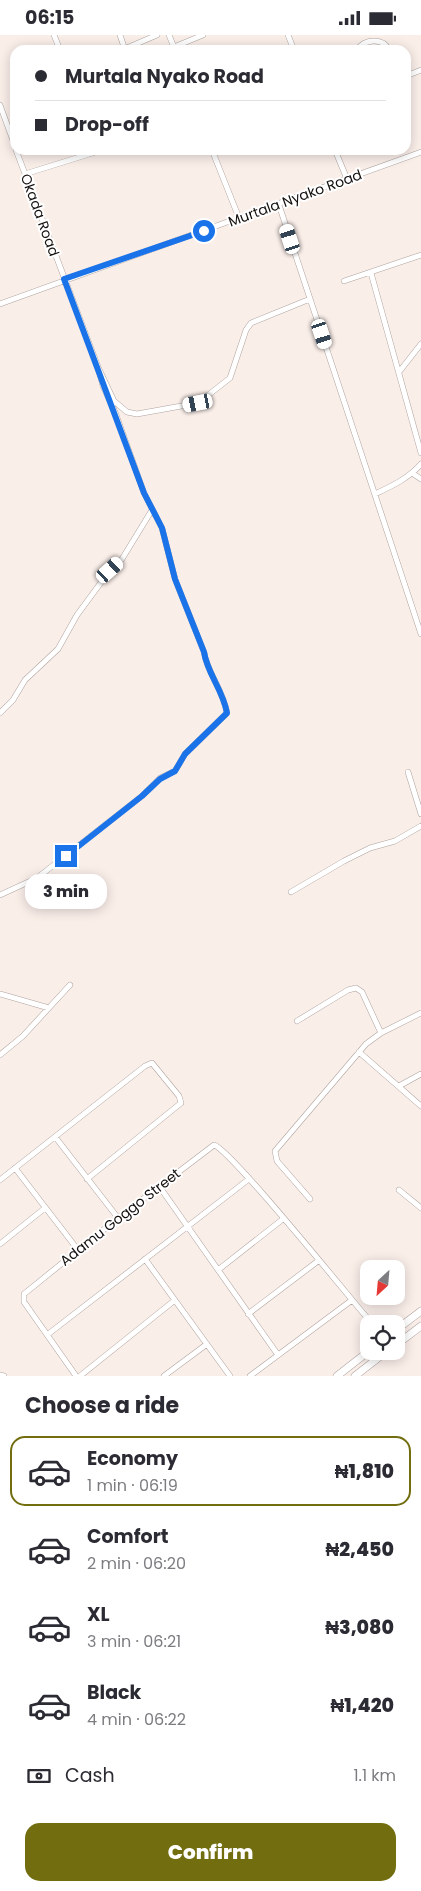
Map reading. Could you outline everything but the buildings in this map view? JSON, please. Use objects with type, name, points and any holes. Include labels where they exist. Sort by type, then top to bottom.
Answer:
[{"type":"main road","points":[[405,1323],[421,1311]]},
{"type":"main road","points":[[405,1338],[421,1326]]},
{"type":"main road","points":[[338,1376],[360,1358]]},
{"type":"main road","points":[[355,1376],[376,1360]]},
{"type":"street","points":[[133,45],[157,35]]},
{"type":"street","points":[[182,45],[203,35]]},
{"type":"street","points":[[360,45],[375,41],[384,45]]},
{"type":"street","points":[[0,105],[10,132]]},
{"type":"street","name":"Murtala Nyako Road","points":[[0,304],[64,279],[278,205],[421,152]]},
{"type":"street","name":"Okada Road","points":[[18,155],[98,367]]},
{"type":"street","points":[[25,174],[86,155]]},
{"type":"street","points":[[214,155],[239,218]]},
{"type":"street","points":[[337,155],[347,179]]},
{"type":"street","points":[[278,205],[421,634]]},
{"type":"street","points":[[344,281],[421,255]]},
{"type":"street","points":[[372,273],[421,453]]},
{"type":"street","points":[[98,367],[114,401],[127,412],[138,414],[198,403],[230,378],[246,330],[251,323],[310,299]]},
{"type":"street","points":[[399,372],[421,344]]},
{"type":"street","points":[[0,895],[37,878],[142,796],[160,779],[175,771],[185,754],[227,713],[216,680],[205,662],[204,652],[175,579],[162,528],[152,510],[103,386],[98,367]]},
{"type":"street","points":[[375,494],[412,473],[421,463]]},
{"type":"street","points":[[412,473],[421,479]]},
{"type":"street","points":[[0,713],[30,675],[58,649],[77,615],[108,573],[122,559],[152,510]]},
{"type":"street","points":[[408,772],[421,814]]},
{"type":"street","points":[[291,892],[344,861],[370,848],[389,843],[421,826]]},
{"type":"street","points":[[0,1055],[23,1036],[70,985]]},
{"type":"street","points":[[297,1021],[348,990],[356,988],[362,992],[381,1033]]},
{"type":"street","points":[[0,994],[49,1008]]},
{"type":"street","points":[[310,1199],[277,1161],[275,1151],[359,1051],[381,1033],[421,1013]]},
{"type":"street","points":[[359,1051],[421,1106]]},
{"type":"street","points":[[0,1180],[56,1138],[145,1066],[152,1063],[179,1096],[181,1103],[87,1179]]},
{"type":"street","points":[[399,1086],[421,1074]]},
{"type":"street","points":[[56,1138],[118,1218]]},
{"type":"street","name":"Adamu Goggo Street","points":[[48,1335],[22,1298],[27,1291],[159,1186],[212,1146],[221,1149],[249,1179]]},
{"type":"street","points":[[15,1169],[78,1250]]},
{"type":"street","points":[[174,1300],[78,1376],[48,1335],[249,1179],[365,1315]]},
{"type":"street","points":[[159,1186],[278,1355]]},
{"type":"street","points":[[399,1189],[421,1208]]},
{"type":"street","points":[[0,1244],[45,1208]]},
{"type":"street","points":[[218,1270],[283,1219]]},
{"type":"street","points":[[145,1259],[230,1376]]},
{"type":"street","points":[[248,1314],[318,1261]]},
{"type":"street","points":[[250,1376],[352,1300]]},
{"type":"street","points":[[164,1376],[207,1344]]},
{"type":"street","points":[[0,1375],[4,1376]]},
{"type":"route","points":[[66,856],[142,796],[166,774],[175,771],[182,757],[227,713],[216,680],[205,662],[204,652],[175,579],[162,528],[144,493],[64,279],[204,231]]}]
